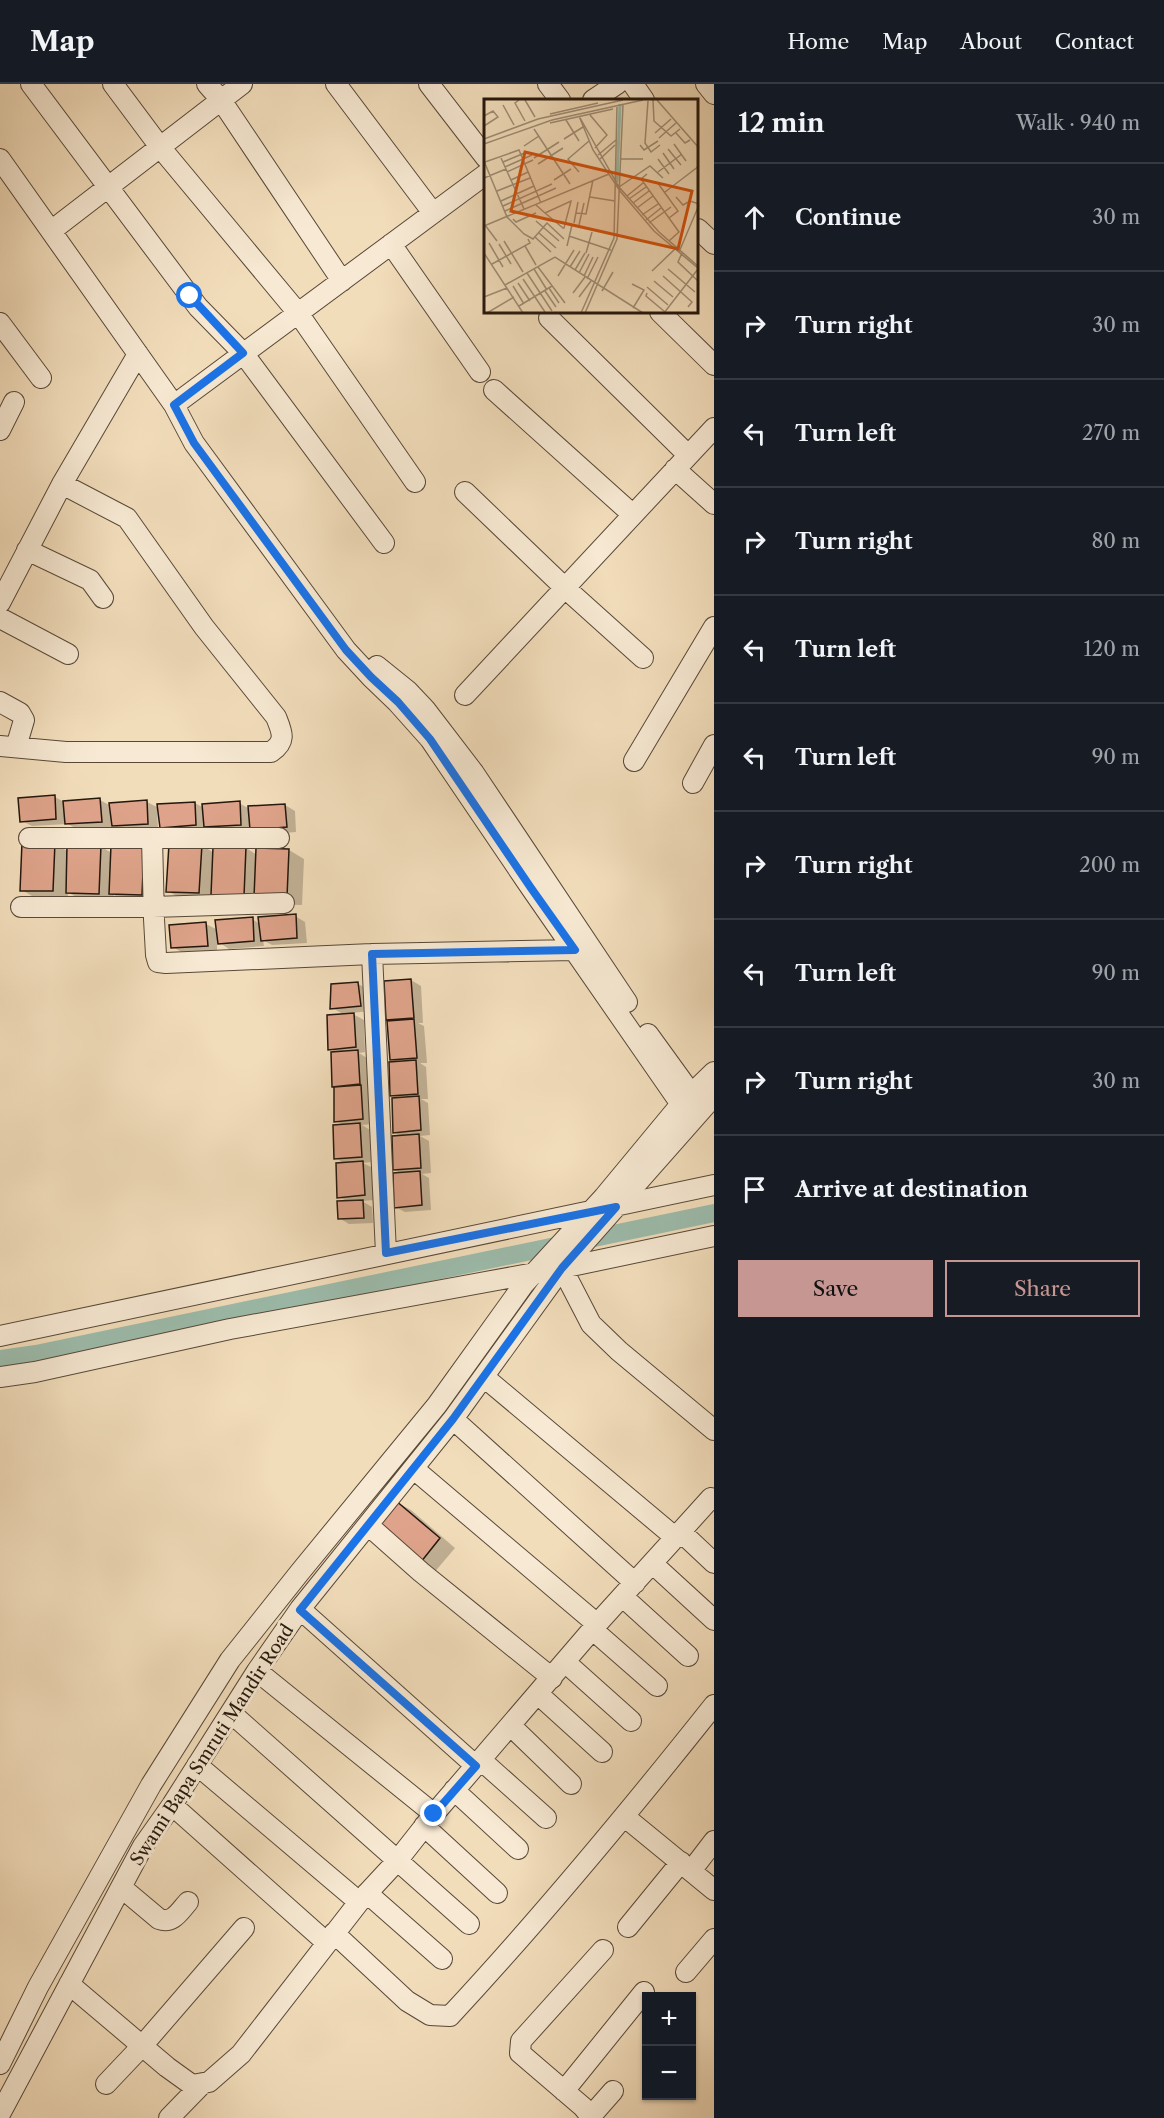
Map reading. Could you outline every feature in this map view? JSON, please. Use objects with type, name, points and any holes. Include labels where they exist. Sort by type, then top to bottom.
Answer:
[{"type":"street","points":[[31,84],[198,307],[243,353],[384,543]]},
{"type":"street","points":[[113,84],[160,147],[298,313],[415,482]]},
{"type":"street","points":[[207,84],[221,100],[342,281]]},
{"type":"street","points":[[51,231],[242,84]]},
{"type":"street","points":[[336,84],[433,213]]},
{"type":"street","points":[[429,84],[484,155]]},
{"type":"street","points":[[548,84],[559,99]]},
{"type":"street","points":[[594,99],[617,84]]},
{"type":"street","points":[[633,84],[643,99]]},
{"type":"street","points":[[706,84],[714,94]]},
{"type":"street","points":[[0,159],[138,354],[178,413],[194,443],[346,650],[380,677],[430,739],[531,888],[582,948],[696,1105]]},
{"type":"street","points":[[178,413],[243,353],[484,175]]},
{"type":"street","points":[[699,230],[714,244]]},
{"type":"street","points":[[391,244],[480,372]]},
{"type":"street","points":[[662,314],[714,365]]},
{"type":"street","points":[[549,318],[682,462],[714,504]]},
{"type":"street","points":[[0,323],[40,378]]},
{"type":"street","points":[[0,603],[62,484],[138,354]]},
{"type":"street","points":[[494,390],[632,514]]},
{"type":"street","points":[[0,430],[14,402]]},
{"type":"street","points":[[465,695],[714,428]]},
{"type":"street","points":[[0,702],[20,713],[24,720],[8,747],[66,752],[271,752],[279,747],[283,734],[276,717],[204,627],[127,518],[62,484]]},
{"type":"street","points":[[465,492],[564,587],[643,658]]},
{"type":"street","points":[[27,550],[90,580],[103,598]]},
{"type":"street","points":[[0,618],[68,654]]},
{"type":"street","points":[[634,761],[714,627]]},
{"type":"street","points":[[693,783],[714,745]]},
{"type":"street","points":[[29,838],[279,838]]},
{"type":"street","points":[[152,838],[153,907],[158,962],[582,948]]},
{"type":"street","points":[[21,907],[153,907],[284,903]]},
{"type":"street","points":[[372,954],[386,1253]]},
{"type":"street","points":[[0,2064],[38,1986],[151,1785],[230,1660],[437,1406],[524,1284],[590,1212],[696,1105],[714,1072]]},
{"type":"street","name":"Swami Bapa Smruti Mandir Road","points":[[0,2114],[144,1846],[257,1671],[300,1610],[453,1419],[562,1268],[616,1207],[696,1105]]},
{"type":"street","points":[[0,1336],[28,1332],[386,1253],[714,1185]]},
{"type":"street","points":[[0,1377],[35,1372],[230,1329],[534,1274],[714,1236]]},
{"type":"street","points":[[562,1268],[591,1324],[619,1351],[714,1430]]},
{"type":"street","points":[[484,1377],[714,1563]]},
{"type":"street","points":[[453,1419],[629,1590],[688,1656]]},
{"type":"street","points":[[414,1469],[595,1627],[657,1686]]},
{"type":"street","points":[[69,1984],[192,2085],[209,2082],[241,2054],[363,1898],[595,1627],[711,1498],[714,1500]]},
{"type":"street","points":[[368,1525],[421,1572],[552,1677]]},
{"type":"street","points":[[653,1564],[714,1620]]},
{"type":"street","points":[[300,1610],[546,1818]]},
{"type":"street","points":[[565,1662],[631,1721]]},
{"type":"street","points":[[257,1671],[429,1820],[497,1893]]},
{"type":"street","points":[[538,1694],[602,1752]]},
{"type":"street","points":[[172,1805],[407,2001],[429,2015],[450,2016],[513,1948],[625,1817],[714,1705]]},
{"type":"street","points":[[231,1713],[469,1924]]},
{"type":"street","points":[[511,1726],[572,1784]]},
{"type":"street","points":[[197,1765],[442,1959]]},
{"type":"street","points":[[454,1791],[518,1849]]},
{"type":"street","points":[[625,1817],[714,1890]]},
{"type":"street","points":[[628,1927],[714,1841]]},
{"type":"street","points":[[122,1888],[159,1919],[166,1921],[172,1920],[188,1902]]},
{"type":"street","points":[[106,2084],[244,1928]]},
{"type":"street","points":[[686,1972],[714,1939]]},
{"type":"street","points":[[603,1950],[521,2041],[520,2053],[592,2117],[613,2091]]},
{"type":"street","points":[[564,2091],[642,1996]]},
{"type":"street","points":[[169,2118],[203,2083]]},
{"type":"building","points":[[55,795],[56,819],[20,822],[18,798]]},
{"type":"building","points":[[100,798],[102,822],[65,824],[63,801]]},
{"type":"building","points":[[147,800],[148,824],[112,826],[109,803]]},
{"type":"building","points":[[240,801],[241,825],[204,827],[202,804]]},
{"type":"building","points":[[195,802],[196,825],[160,828],[157,804]]},
{"type":"building","points":[[285,804],[287,827],[250,830],[248,806]]},
{"type":"building","points":[[22,842],[55,842],[53,891],[20,891]]},
{"type":"building","points":[[67,844],[101,845],[99,894],[66,893]]},
{"type":"building","points":[[169,844],[202,844],[199,893],[166,892]]},
{"type":"building","points":[[111,845],[144,846],[142,895],[109,894]]},
{"type":"building","points":[[213,847],[246,847],[244,896],[211,895]]},
{"type":"building","points":[[256,848],[289,849],[287,897],[254,897]]},
{"type":"building","points":[[296,914],[297,938],[261,941],[258,917]]},
{"type":"building","points":[[253,917],[254,941],[218,944],[215,920]]},
{"type":"building","points":[[206,922],[208,946],[171,948],[169,925]]},
{"type":"building","points":[[411,979],[414,1018],[386,1020],[384,981]]},
{"type":"building","points":[[358,982],[361,1006],[330,1009],[331,984]]},
{"type":"building","points":[[354,1013],[356,1047],[328,1050],[327,1015]]},
{"type":"building","points":[[414,1019],[417,1058],[390,1060],[387,1021]]},
{"type":"building","points":[[358,1050],[360,1084],[332,1087],[331,1052]]},
{"type":"building","points":[[416,1060],[418,1094],[390,1096],[389,1062]]},
{"type":"building","points":[[361,1085],[363,1119],[334,1122],[334,1087]]},
{"type":"building","points":[[419,1096],[421,1130],[393,1133],[392,1098]]},
{"type":"building","points":[[360,1123],[362,1157],[334,1159],[333,1125]]},
{"type":"building","points":[[419,1134],[421,1168],[393,1170],[392,1136]]},
{"type":"building","points":[[363,1161],[365,1195],[337,1198],[336,1163]]},
{"type":"building","points":[[420,1171],[422,1205],[394,1208],[393,1173]]},
{"type":"building","points":[[363,1200],[364,1218],[338,1219],[337,1201]]},
{"type":"building","points":[[395,1500],[440,1538],[417,1567],[371,1528]]},
{"type":"waterway","points":[[0,1359],[36,1354],[714,1213]]},
{"type":"route","points":[[190,296],[243,353],[174,405],[194,443],[346,650],[398,702],[430,739],[575,950],[372,954],[386,1253],[616,1207],[562,1268],[453,1419],[300,1610],[476,1766],[434,1814]]}]
